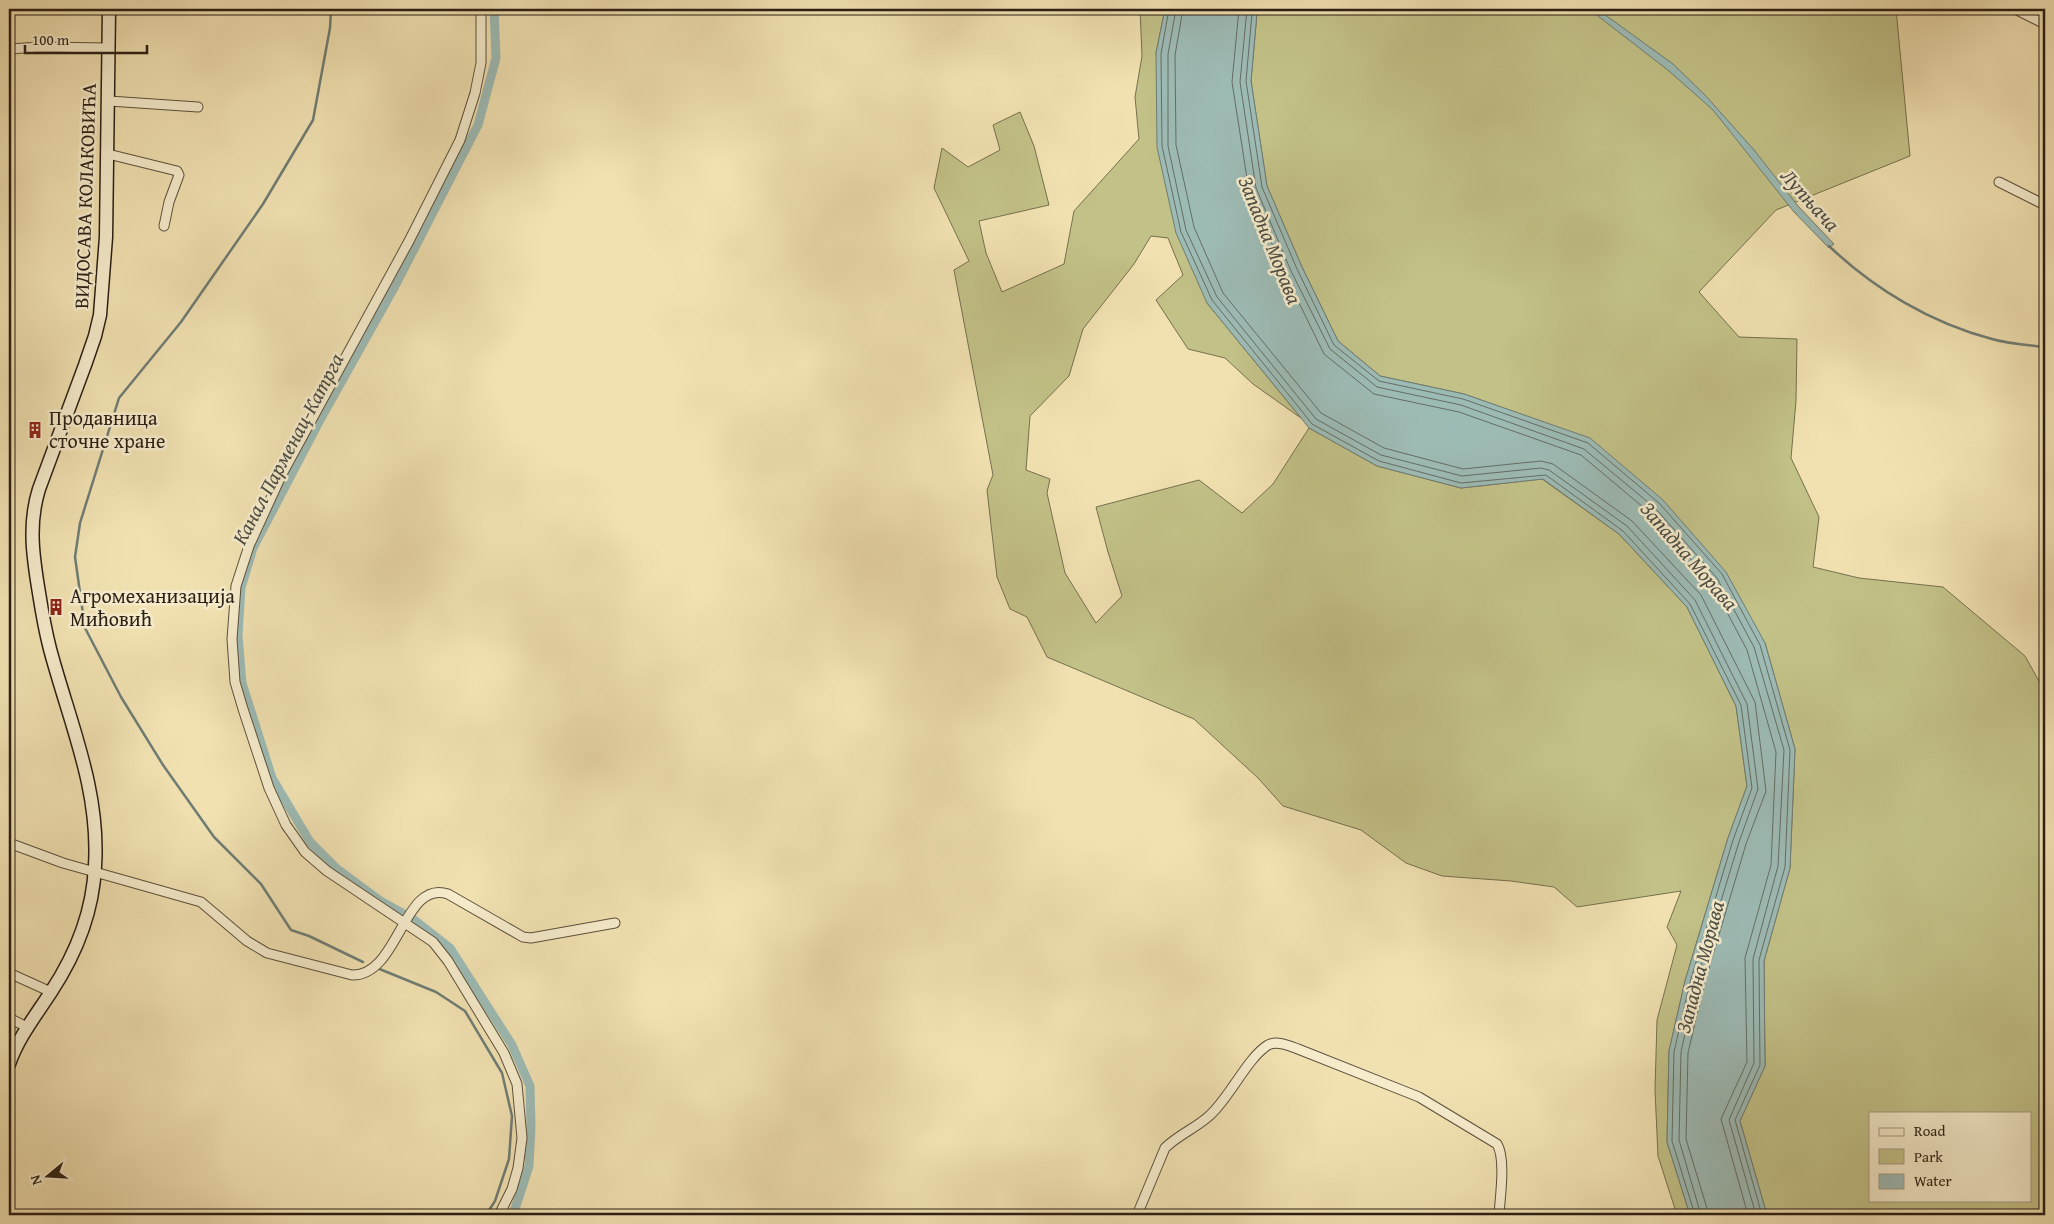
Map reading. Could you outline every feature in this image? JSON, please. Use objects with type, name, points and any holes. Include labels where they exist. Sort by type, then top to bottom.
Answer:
[{"type":"street","name":"ВИДОСАВА КОЛАКОВИЋА","points":[[9,1064],[27,1027],[51,992],[78,943],[86,919],[95,872],[95,822],[90,791],[69,709],[48,641],[35,570],[31,532],[34,506],[39,489],[79,382],[97,326],[105,261],[109,9]]},
{"type":"street","points":[[480,9],[481,63],[475,93],[460,140],[409,241],[282,474],[249,546],[236,586],[232,639],[235,682],[240,700],[269,788],[286,825],[305,852],[327,871],[433,942],[448,961],[504,1053],[517,1084],[521,1112],[521,1145],[518,1168],[512,1189],[499,1215]]},
{"type":"street","points":[[2015,9],[2045,24]]},
{"type":"street","points":[[9,50],[40,47],[109,48]]},
{"type":"street","points":[[108,101],[198,107]]},
{"type":"street","points":[[108,154],[177,171],[179,175],[169,202],[164,226]]},
{"type":"street","points":[[1999,182],[2045,205]]},
{"type":"street","points":[[9,844],[63,863],[201,902],[248,941],[267,953],[352,975],[368,973],[380,962],[415,907],[429,893],[440,891],[522,937],[531,938],[614,923]]},
{"type":"street","points":[[9,973],[51,992]]},
{"type":"street","points":[[9,1018],[27,1027]]},
{"type":"street","points":[[1137,1215],[1139,1205],[1165,1148],[1172,1140],[1209,1116],[1259,1053],[1270,1044],[1279,1043],[1420,1096],[1460,1123],[1497,1144],[1500,1149],[1502,1167],[1499,1215]]},
{"type":"green space","points":[[1140,9],[1165,9],[1156,53],[1207,303],[1301,418],[1253,384],[1225,358],[1188,349],[1156,300],[1183,275],[1168,238],[1151,236],[1134,264],[1083,329],[1069,376],[1030,416],[1026,470],[1050,479],[1047,493],[1065,573],[1096,623],[1122,596],[1096,507],[1199,480],[1242,513],[1273,484],[1309,428],[1377,466],[1461,488],[1542,479],[1619,534],[1687,607],[1736,706],[1747,786],[1728,838],[1685,981],[1669,1051],[1667,1142],[1690,1215],[1677,1215],[1658,1156],[1655,1090],[1657,1020],[1677,945],[1667,927],[1681,891],[1577,907],[1554,887],[1511,881],[1442,876],[1406,863],[1361,830],[1283,806],[1258,778],[1194,719],[1047,657],[1027,617],[1010,609],[997,577],[987,490],[993,475],[954,270],[969,261],[934,188],[942,148],[968,167],[1000,150],[993,125],[1020,112],[1034,146],[1049,205],[979,221],[986,253],[1002,292],[1064,264],[1074,211],[1139,139],[1135,97],[1142,56]]},
{"type":"green space","points":[[1260,9],[1896,9],[1910,156],[1776,210],[1699,292],[1739,337],[1797,339],[1796,401],[1791,458],[1819,517],[1813,567],[1859,578],[1943,587],[2025,656],[2045,692],[2045,1215],[1767,1215],[1740,1121],[1765,1066],[1764,961],[1790,868],[1795,749],[1765,643],[1623,468],[1590,439],[1464,394],[1380,376],[1338,341],[1302,267],[1267,186],[1251,81],[1257,13]]},
{"type":"water","name":"Западна Морава","points":[[1165,9],[1260,9],[1257,13],[1251,81],[1267,186],[1302,267],[1338,341],[1380,376],[1464,394],[1590,438],[1663,500],[1726,572],[1765,643],[1795,749],[1790,868],[1764,961],[1765,1066],[1740,1121],[1767,1215],[1690,1215],[1667,1142],[1669,1051],[1685,981],[1728,838],[1747,786],[1736,706],[1687,607],[1619,534],[1543,479],[1461,488],[1377,466],[1309,428],[1207,303],[1176,233],[1157,147],[1156,53]]},
{"type":"water","points":[[1589,9],[1597,9],[1673,64],[1705,95],[1754,150],[1798,206],[1834,244],[1829,248],[1794,212],[1713,110],[1669,71]]},
{"type":"waterway","points":[[331,9],[330,28],[313,120],[263,204],[181,322],[119,398],[80,523],[75,557],[85,628],[121,697],[163,765],[214,837],[261,884],[291,930],[309,936],[363,962]]},
{"type":"waterway","name":"Канал Парменац-Катрга","points":[[494,9],[496,58],[478,125],[395,286],[320,420],[253,548],[241,588],[238,635],[242,683],[272,778],[310,842],[336,868],[382,902],[413,919],[450,948],[512,1045],[530,1086],[531,1126],[529,1166],[515,1209],[511,1215]]},
{"type":"waterway","name":"Лупњача","points":[[1829,246],[1846,262],[1884,290],[1925,314],[1947,324],[1992,339],[2045,347]]},
{"type":"waterway","points":[[377,968],[436,992],[465,1011],[502,1073],[512,1116],[509,1159],[495,1201],[486,1215]]},
{"type":"place","name":"Продавница сточне хране","points":[[35,430]]},
{"type":"place","name":"Агромеханизација Мићовић","points":[[56,607]]}]
